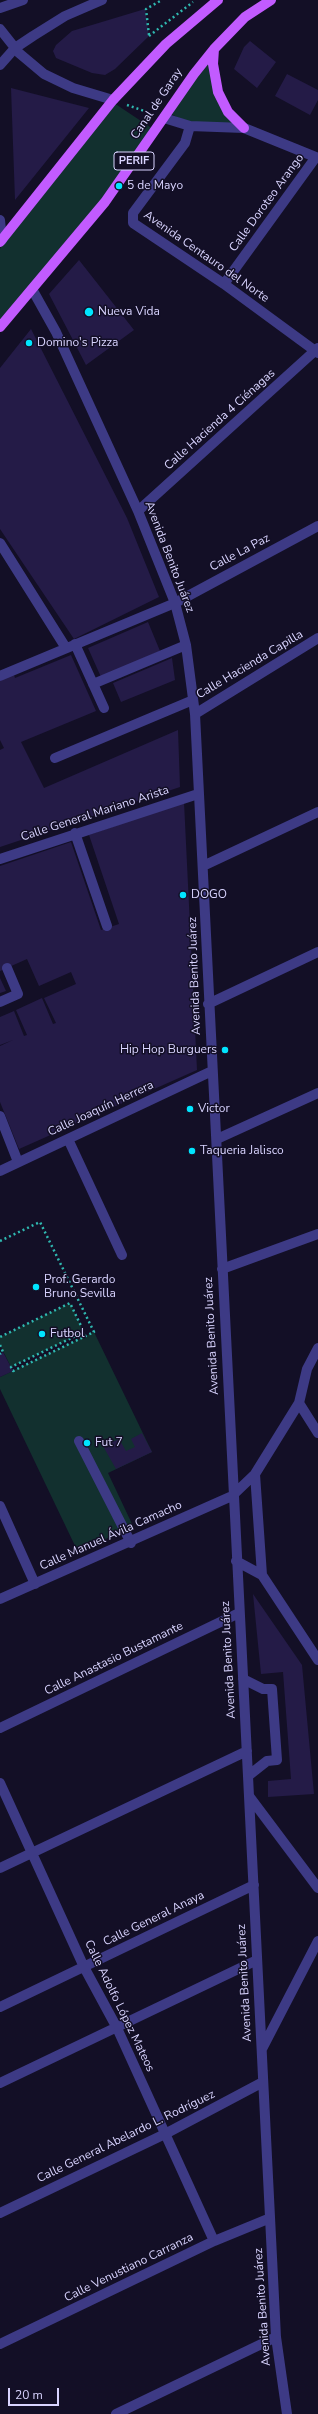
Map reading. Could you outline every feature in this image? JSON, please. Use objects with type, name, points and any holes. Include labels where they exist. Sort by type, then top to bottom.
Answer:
[{"type":"main road","points":[[0,252],[1,241],[113,100],[166,44],[218,0]]},
{"type":"main road","name":"Canal de Garay","points":[[0,327],[105,202],[214,48],[245,17],[271,0]]},
{"type":"main road","points":[[214,48],[213,64],[218,92],[228,112],[244,128]]},
{"type":"street","points":[[0,8],[23,0]]},
{"type":"street","points":[[0,65],[14,48],[65,16],[102,0]]},
{"type":"street","points":[[0,29],[14,48],[31,64],[58,82],[113,100]]},
{"type":"street","points":[[164,118],[190,126],[244,128],[317,157]]},
{"type":"street","name":"Avenida Centauro del Norte","points":[[190,126],[185,142],[131,217],[133,223],[224,284],[317,351]]},
{"type":"street","name":"Calle Doroteo Arango","points":[[224,284],[317,157]]},
{"type":"street","points":[[0,220],[1,241]]},
{"type":"street","name":"Avenida Benito Juárez","points":[[32,289],[56,332],[138,511],[175,603],[186,644],[195,714],[232,1496],[250,1796],[276,2337],[287,2414]]},
{"type":"street","name":"Calle Hacienda 4 Ciénagas","points":[[138,511],[317,351]]},
{"type":"street","name":"Calle La Paz","points":[[0,676],[175,603],[318,526]]},
{"type":"street","points":[[0,543],[71,646],[93,684],[104,708]]},
{"type":"street","name":"Calle Hacienda Capilla","points":[[195,714],[318,638]]},
{"type":"street","points":[[93,684],[186,644]]},
{"type":"street","points":[[55,758],[193,700]]},
{"type":"street","name":"Calle General Mariano Arista","points":[[0,859],[75,833],[198,794]]},
{"type":"street","points":[[203,866],[318,812]]},
{"type":"street","points":[[75,833],[107,926]]},
{"type":"street","points":[[208,1004],[318,952]]},
{"type":"street","points":[[0,1002],[18,994],[7,968]]},
{"type":"street","name":"Calle Joaquín Herrera","points":[[0,1171],[212,1070]]},
{"type":"street","points":[[216,1139],[318,1093]]},
{"type":"street","points":[[0,1116],[18,1162]]},
{"type":"street","points":[[68,1139],[122,1254]]},
{"type":"street","points":[[222,1269],[318,1234]]},
{"type":"street","name":"Calle Manuel Ávila Camacho","points":[[0,1599],[131,1543],[232,1496],[255,1474],[299,1403],[307,1369],[318,1348]]},
{"type":"street","points":[[299,1403],[318,1433]]},
{"type":"street","points":[[79,1441],[131,1543]]},
{"type":"street","points":[[255,1474],[262,1575]]},
{"type":"street","points":[[0,1506],[35,1584]]},
{"type":"street","points":[[236,1561],[262,1575],[318,1660]]},
{"type":"street","name":"Calle Anastasio Bustamante","points":[[0,1728],[239,1613]]},
{"type":"street","points":[[243,1679],[263,1688],[272,1689],[277,1760],[267,1761],[248,1776]]},
{"type":"street","points":[[0,1868],[247,1751]]},
{"type":"street","name":"Calle Adolfo López Mateos","points":[[0,1783],[84,1967],[117,2028],[214,2241]]},
{"type":"street","points":[[250,1796],[318,1888]]},
{"type":"street","name":"Calle General Anaya","points":[[0,2008],[254,1885]]},
{"type":"street","points":[[262,2050],[318,1940]]},
{"type":"street","points":[[0,2083],[257,1960]]},
{"type":"street","name":"Calle General Abelardo L. Rodríguez","points":[[0,2214],[165,2134],[263,2082]]},
{"type":"street","name":"Calle Venustiano Carranza","points":[[0,2344],[214,2241],[270,2218]]},
{"type":"street","points":[[116,2414],[276,2337]]},
{"type":"path","points":[[162,0],[146,9],[149,36],[195,0]]},
{"type":"path","points":[[113,100],[164,118]]},
{"type":"path","points":[[0,1241],[40,1222],[94,1332],[13,1370],[11,1367],[84,1332],[70,1303],[0,1337]]},
{"type":"path","points":[[0,1345],[3,1352],[0,1354]]},
{"type":"green space","points":[[213,53],[213,78],[242,127],[191,124],[171,114]]},
{"type":"green space","points":[[114,103],[153,129],[104,201],[0,323],[0,249],[3,242]]},
{"type":"green space","name":"Futbol","points":[[70,1303],[84,1332],[11,1367],[0,1345],[0,1337]]},
{"type":"green space","name":"Fut 7","points":[[94,1332],[152,1452],[108,1473],[133,1526],[78,1552],[0,1389],[0,1377]]},
{"type":"building","points":[[145,9],[149,36],[115,69],[105,75],[92,73],[56,58],[53,51],[56,45],[72,31]]},
{"type":"building","points":[[250,41],[276,62],[257,88],[234,69],[244,47]]},
{"type":"building","points":[[287,74],[318,90],[318,100],[310,115],[275,96]]},
{"type":"building","points":[[11,88],[89,108],[15,200]]},
{"type":"building","name":"Nueva Vida","points":[[79,260],[134,330],[86,365],[49,294]]},
{"type":"building","points":[[31,329],[127,518],[159,597],[74,639],[0,529],[0,368]]},
{"type":"building","points":[[148,622],[160,651],[101,677],[88,648]]},
{"type":"building","points":[[71,655],[96,711],[21,742],[44,788],[178,730],[180,787],[0,847],[0,750],[4,748],[0,740],[0,680],[14,675],[15,678]]},
{"type":"building","points":[[172,658],[175,680],[121,702],[113,683]]},
{"type":"building","points":[[184,802],[197,1070],[19,1149],[0,1102],[0,1046],[13,1040],[0,1045],[0,1017],[14,1011],[24,1036],[27,1035],[16,1010],[42,998],[53,1024],[56,1023],[44,998],[76,984],[71,972],[39,986],[27,959],[0,971],[0,866],[71,842],[101,930],[119,924],[89,835]]},
{"type":"building","points":[[0,978],[6,991],[0,993]]},
{"type":"building","points":[[3,1352],[13,1371],[0,1377],[0,1354]]},
{"type":"building","points":[[142,1433],[152,1452],[116,1469],[103,1446],[119,1439],[126,1451],[135,1447],[131,1439]]},
{"type":"building","points":[[253,1594],[302,1665],[314,1794],[268,1797],[268,1781],[291,1779],[283,1672],[261,1674]]},
{"type":"place","name":"5 de Mayo","points":[[119,186]]},
{"type":"place","name":"Nueva Vida","points":[[89,312]]},
{"type":"place","name":"Domino's Pizza","points":[[29,343]]},
{"type":"place","name":"DOGO","points":[[183,895]]},
{"type":"place","name":"Hip Hop Burguers","points":[[225,1050]]},
{"type":"place","name":"Victor","points":[[190,1109]]},
{"type":"place","name":"Taqueria Jalisco","points":[[192,1151]]},
{"type":"place","name":"Prof. Gerardo Bruno Sevilla","points":[[36,1287]]},
{"type":"place","name":"Futbol","points":[[42,1334]]},
{"type":"place","name":"Fut 7","points":[[87,1443]]}]
